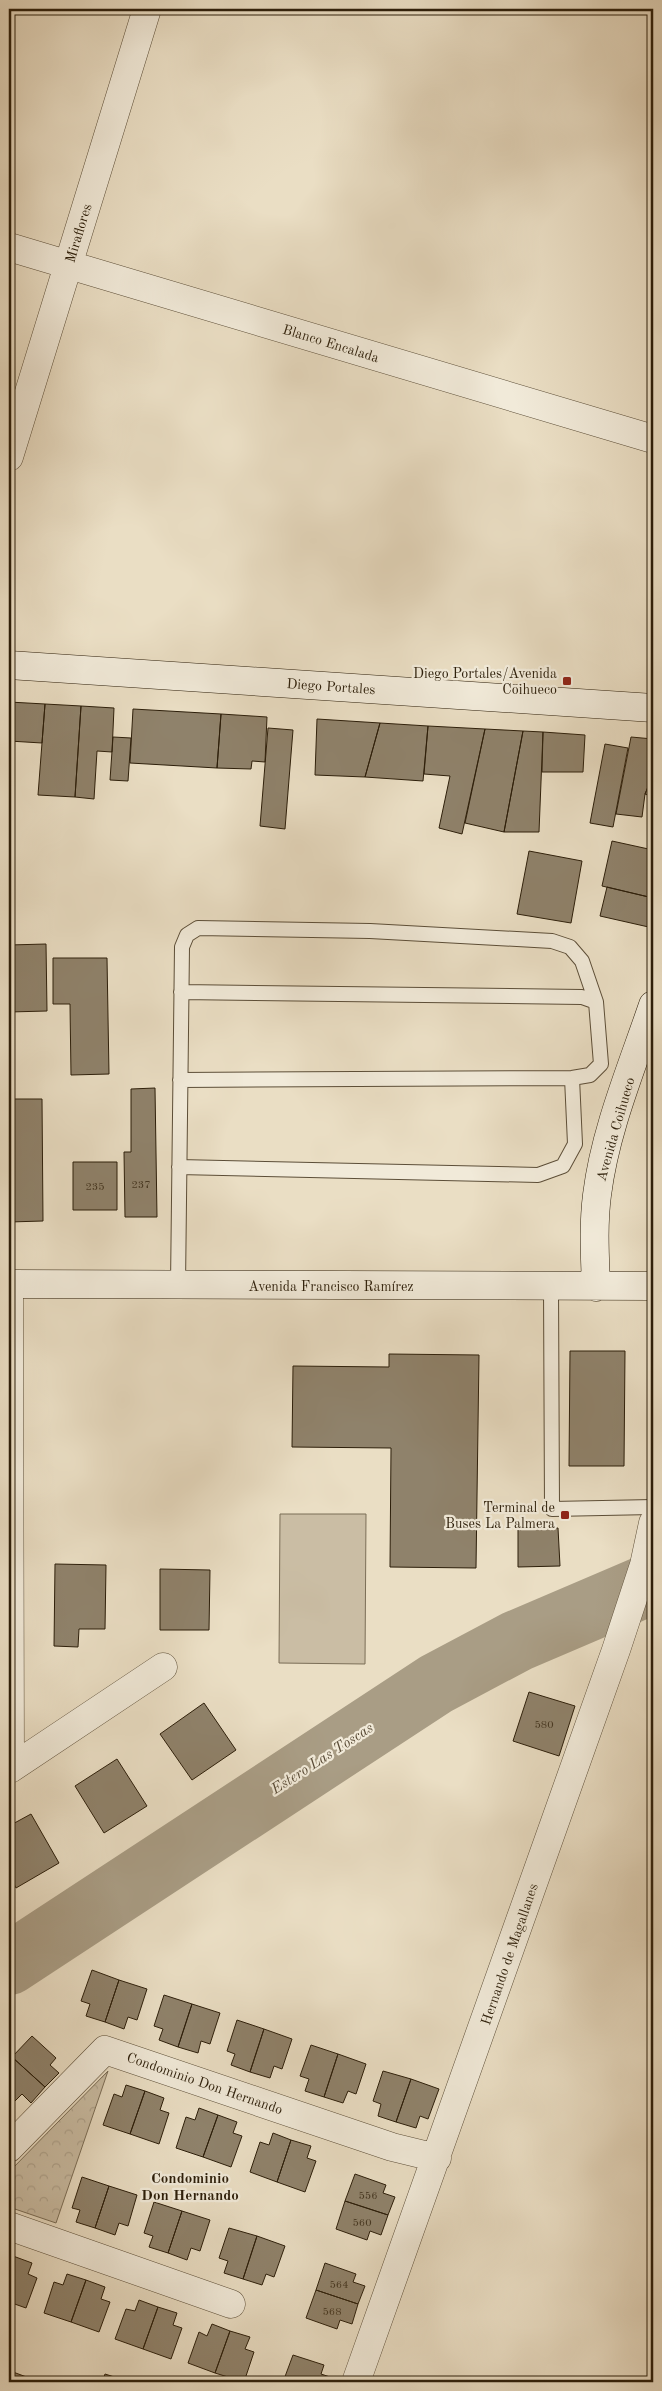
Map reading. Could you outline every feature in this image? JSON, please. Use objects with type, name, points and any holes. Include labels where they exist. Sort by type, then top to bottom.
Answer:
[{"type":"street","name":"Miraflores","points":[[9,457],[147,9]]},
{"type":"street","name":"Blanco Encalada","points":[[9,247],[653,439]]},
{"type":"street","name":"Diego Portales","points":[[9,665],[653,708]]},
{"type":"street","name":"Avenida Coihueco","points":[[596,1287],[594,1231],[597,1195],[604,1158],[653,1005]]},
{"type":"street","name":"Avenida Francisco Ramírez","points":[[9,1284],[653,1286]]},
{"type":"street","points":[[9,1284],[10,1769],[163,1667]]},
{"type":"street","name":"Hernando de Magallanes","points":[[356,2382],[616,1650],[644,1565],[653,1523]]},
{"type":"street","name":"Condominio Don Hernando","points":[[9,2148],[105,2050],[392,2147],[437,2158]]},
{"type":"street","points":[[9,2226],[231,2304]]},
{"type":"lane","points":[[178,1285],[179,1167],[181,992],[182,947],[187,934],[198,928],[370,931],[552,941],[570,947],[582,961],[596,1002],[600,1064],[590,1075],[572,1078],[180,1080]]},
{"type":"lane","points":[[181,992],[582,997],[596,1002]]},
{"type":"lane","points":[[179,1167],[538,1175],[562,1166],[575,1144],[572,1078]]},
{"type":"lane","points":[[551,1287],[552,1509],[653,1507]]},
{"type":"green space","points":[[280,1514],[366,1514],[365,1664],[279,1663]]},
{"type":"green space","points":[[108,2071],[56,2223],[9,2207],[9,2172]]},
{"type":"building","points":[[9,702],[45,704],[42,743],[9,741]]},
{"type":"building","points":[[45,704],[81,706],[75,797],[38,795]]},
{"type":"building","points":[[81,706],[114,708],[112,752],[97,751],[94,799],[75,797]]},
{"type":"building","points":[[133,709],[221,714],[217,768],[130,763]]},
{"type":"building","points":[[221,714],[267,717],[265,762],[252,761],[251,769],[217,768]]},
{"type":"building","points":[[317,719],[380,723],[365,777],[315,775]]},
{"type":"building","points":[[380,723],[428,726],[423,781],[365,777]]},
{"type":"building","points":[[428,726],[485,729],[462,834],[439,828],[450,776],[424,774]]},
{"type":"building","points":[[268,728],[293,730],[285,829],[260,826]]},
{"type":"building","points":[[485,729],[523,731],[504,832],[465,823]]},
{"type":"building","points":[[523,731],[543,732],[539,832],[504,832]]},
{"type":"building","points":[[543,732],[585,735],[583,772],[542,772]]},
{"type":"building","points":[[113,737],[131,738],[128,781],[110,780]]},
{"type":"building","points":[[631,737],[653,739],[653,775],[645,794],[642,817],[616,814]]},
{"type":"building","points":[[605,744],[628,748],[613,827],[590,823]]},
{"type":"building","points":[[653,775],[653,797],[645,794]]},
{"type":"building","points":[[612,841],[653,850],[653,898],[602,886]]},
{"type":"building","points":[[529,851],[582,861],[571,923],[517,914]]},
{"type":"building","points":[[607,887],[653,898],[653,928],[600,916]]},
{"type":"building","points":[[46,944],[47,1011],[9,1012],[9,945]]},
{"type":"building","points":[[53,958],[107,958],[109,1074],[71,1075],[70,1004],[53,1004]]},
{"type":"building","points":[[155,1088],[157,1217],[125,1217],[124,1152],[131,1152],[131,1089]]},
{"type":"building","points":[[9,1099],[42,1099],[43,1221],[9,1222]]},
{"type":"building","points":[[73,1162],[117,1162],[117,1210],[73,1210]]},
{"type":"building","points":[[570,1351],[625,1351],[624,1466],[569,1466]]},
{"type":"building","points":[[389,1354],[479,1355],[476,1568],[390,1567],[391,1448],[292,1447],[293,1366],[389,1367]]},
{"type":"building","points":[[558,1528],[560,1566],[518,1567],[518,1529]]},
{"type":"building","points":[[55,1564],[106,1565],[105,1629],[79,1629],[78,1647],[54,1646]]},
{"type":"building","points":[[160,1569],[210,1570],[209,1630],[160,1630]]},
{"type":"building","points":[[529,1692],[575,1706],[559,1756],[513,1741]]},
{"type":"building","points":[[204,1703],[236,1750],[192,1780],[160,1734]]},
{"type":"building","points":[[117,1759],[147,1806],[104,1833],[75,1786]]},
{"type":"building","points":[[31,1814],[59,1863],[16,1888],[9,1874],[9,1826]]},
{"type":"building","points":[[92,1970],[119,1980],[105,2022],[86,2016],[90,2004],[81,2001]]},
{"type":"building","points":[[119,1980],[147,1989],[137,2020],[128,2017],[124,2029],[105,2022]]},
{"type":"building","points":[[164,1995],[192,2004],[178,2047],[159,2040],[163,2029],[154,2026]]},
{"type":"building","points":[[192,2004],[220,2013],[210,2044],[201,2041],[198,2053],[178,2047]]},
{"type":"building","points":[[237,2020],[264,2029],[250,2072],[231,2065],[235,2054],[227,2051]]},
{"type":"building","points":[[264,2029],[292,2039],[282,2069],[274,2066],[270,2078],[250,2072]]},
{"type":"building","points":[[32,2036],[56,2058],[50,2065],[59,2073],[45,2087],[12,2057]]},
{"type":"building","points":[[311,2045],[338,2054],[324,2097],[305,2091],[309,2079],[300,2076]]},
{"type":"building","points":[[338,2054],[366,2064],[356,2094],[348,2091],[343,2103],[324,2097]]},
{"type":"building","points":[[12,2057],[45,2087],[31,2103],[22,2094],[15,2101],[9,2094],[9,2060]]},
{"type":"building","points":[[383,2071],[411,2079],[396,2122],[378,2116],[381,2104],[373,2101]]},
{"type":"building","points":[[411,2079],[439,2089],[428,2119],[420,2116],[416,2128],[396,2122]]},
{"type":"building","points":[[126,2085],[145,2091],[130,2134],[103,2125],[114,2094],[122,2097]]},
{"type":"building","points":[[145,2091],[164,2098],[160,2110],[169,2113],[159,2144],[130,2134]]},
{"type":"building","points":[[199,2108],[218,2115],[203,2157],[176,2148],[186,2117],[195,2120]]},
{"type":"building","points":[[218,2115],[237,2122],[233,2133],[242,2136],[231,2167],[203,2157]]},
{"type":"building","points":[[273,2133],[291,2140],[277,2182],[250,2172],[260,2142],[269,2145]]},
{"type":"building","points":[[291,2140],[311,2146],[307,2158],[316,2161],[305,2192],[277,2182]]},
{"type":"building","points":[[355,2174],[386,2185],[383,2193],[395,2197],[388,2215],[345,2201]]},
{"type":"building","points":[[82,2177],[109,2186],[95,2228],[76,2222],[80,2210],[72,2208]]},
{"type":"building","points":[[109,2186],[137,2195],[128,2226],[119,2223],[115,2235],[95,2228]]},
{"type":"building","points":[[345,2201],[388,2215],[381,2235],[370,2231],[367,2240],[336,2229]]},
{"type":"building","points":[[154,2202],[182,2211],[168,2253],[149,2247],[153,2236],[144,2233]]},
{"type":"building","points":[[182,2211],[210,2220],[200,2251],[191,2248],[187,2260],[168,2253]]},
{"type":"building","points":[[229,2228],[257,2236],[243,2279],[224,2273],[228,2261],[219,2258]]},
{"type":"building","points":[[257,2236],[285,2246],[274,2277],[266,2274],[262,2285],[243,2279]]},
{"type":"building","points":[[13,2256],[32,2263],[28,2274],[37,2278],[26,2308],[9,2302],[9,2268]]},
{"type":"building","points":[[325,2263],[356,2274],[353,2282],[365,2286],[358,2304],[316,2290]]},
{"type":"building","points":[[67,2274],[86,2280],[71,2322],[44,2313],[54,2282],[63,2285]]},
{"type":"building","points":[[86,2280],[105,2287],[101,2299],[110,2302],[99,2332],[71,2322]]},
{"type":"building","points":[[316,2290],[358,2304],[352,2324],[340,2320],[337,2329],[306,2318]]},
{"type":"building","points":[[139,2300],[158,2307],[143,2349],[115,2339],[126,2309],[135,2311]]},
{"type":"building","points":[[158,2307],[177,2313],[173,2325],[182,2328],[171,2359],[143,2349]]},
{"type":"building","points":[[212,2324],[230,2331],[215,2373],[188,2363],[199,2332],[207,2336]]},
{"type":"building","points":[[230,2331],[250,2337],[245,2349],[254,2352],[244,2382],[215,2373]]},
{"type":"building","points":[[293,2355],[324,2365],[321,2374],[333,2378],[331,2382],[283,2382]]},
{"type":"building","points":[[13,2372],[40,2382],[9,2382]]},
{"type":"building","points":[[105,2374],[130,2382],[102,2382]]},
{"type":"waterway","name":"Estero Las Toscas","points":[[9,1964],[436,1684],[517,1641],[653,1583]]},
{"type":"place","name":"Diego Portales/Avenida Coihueco","points":[[567,681]]},
{"type":"place","name":"Terminal de Buses La Palmera","points":[[565,1515]]},
{"type":"district","name":"Condominio Don Hernando","points":[[190,2186]]}]
